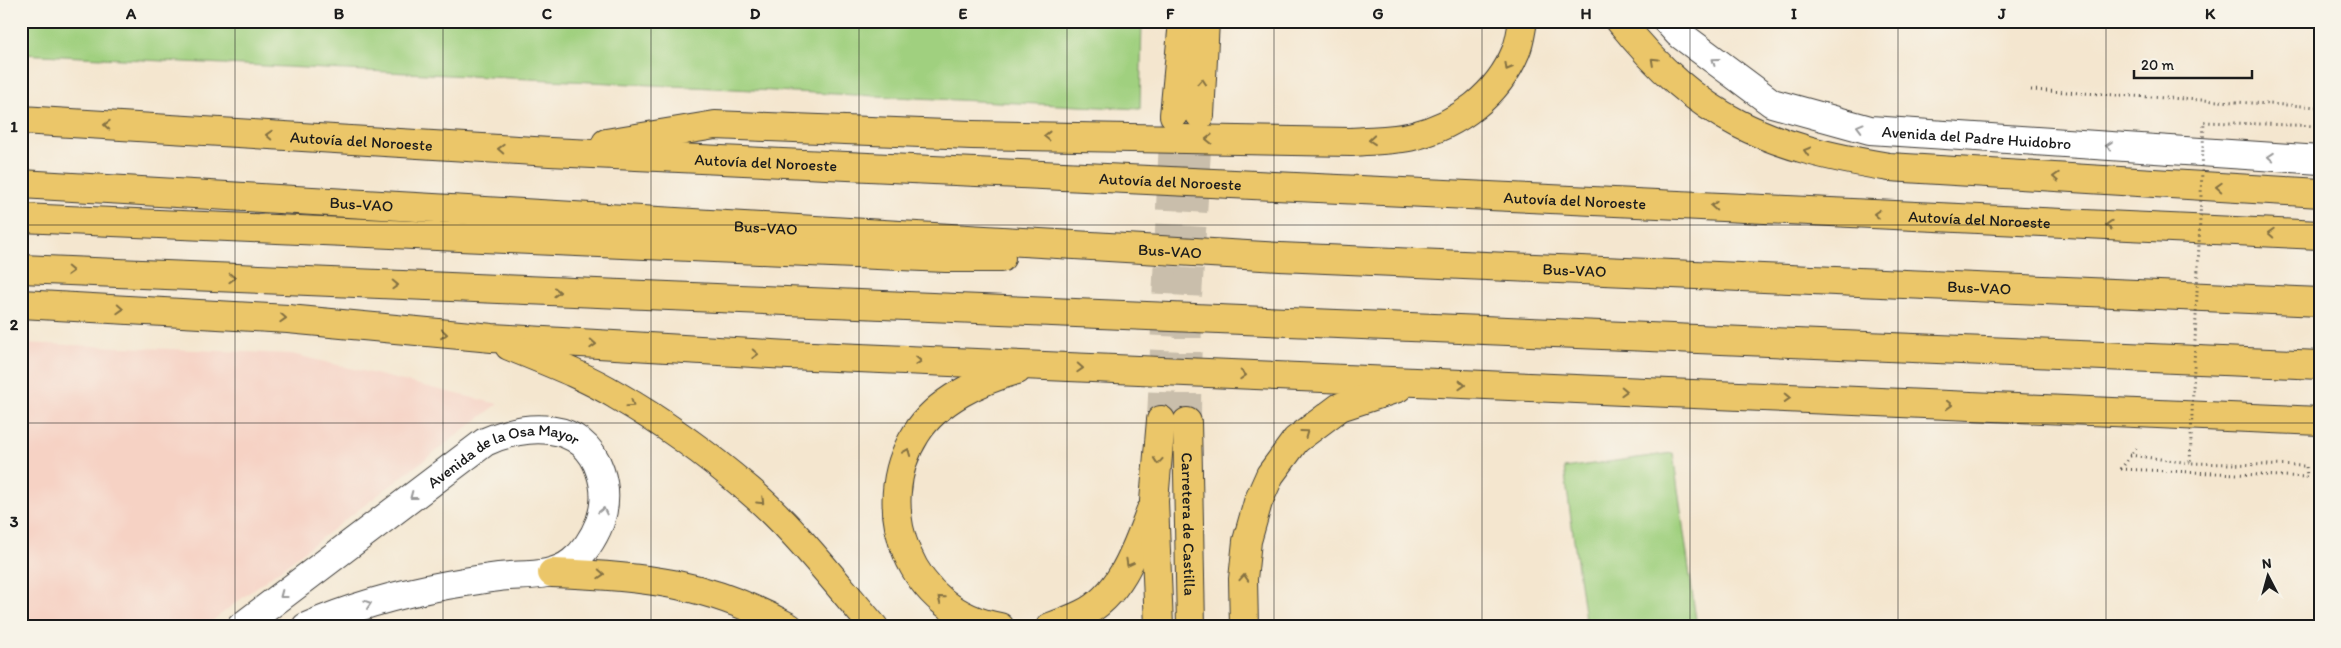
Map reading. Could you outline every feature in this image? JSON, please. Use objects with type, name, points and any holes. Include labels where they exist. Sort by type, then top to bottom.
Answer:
[{"type":"highway","points":[[1183,21],[1187,115],[1211,21]]},
{"type":"highway","points":[[1205,21],[1205,49]]},
{"type":"highway","points":[[550,152],[715,126],[972,135],[1351,142],[1411,136],[1448,125],[1484,99],[1507,70],[1514,56],[1522,21]]},
{"type":"highway","points":[[1620,21],[1645,52],[1705,106],[1740,127],[1830,158],[1889,167],[2320,193]]},
{"type":"highway","name":"Autovía del Noroeste","points":[[21,120],[550,152],[2320,236]]},
{"type":"highway","name":"Bus-VAO","points":[[21,184],[1280,257],[2320,302]]},
{"type":"highway","points":[[21,218],[946,258],[1280,257]]},
{"type":"highway","points":[[21,269],[2320,365]]},
{"type":"highway","points":[[21,304],[340,322],[492,338],[789,356],[2320,421]]},
{"type":"highway","points":[[492,338],[616,394],[678,435],[749,490],[787,526],[874,627]]},
{"type":"highway","points":[[1000,627],[975,621],[960,613],[936,595],[918,574],[904,547],[899,530],[896,517],[897,487],[901,468],[916,432],[944,405],[996,376],[1032,365]]},
{"type":"highway","points":[[1244,627],[1243,579],[1247,541],[1258,502],[1270,475],[1296,440],[1340,407],[1413,383]]},
{"type":"highway","name":"Carretera de Castilla","points":[[1154,501],[1174,421],[1190,627]]},
{"type":"highway","points":[[1050,627],[1084,613],[1098,603],[1112,589],[1134,554],[1154,501]]},
{"type":"highway","points":[[1154,501],[1159,627]]},
{"type":"highway","points":[[552,572],[656,580],[703,589],[762,613],[789,627]]},
{"type":"street","name":"Avenida del Padre Huidobro","points":[[1666,21],[1678,33],[1772,103],[1870,130],[2320,160]]},
{"type":"street","name":"Avenida de la Osa Mayor","points":[[241,627],[485,442],[507,432],[549,429],[581,441],[597,461],[605,485],[604,508],[594,536],[572,563],[552,572],[500,577],[394,596],[328,617],[306,627]]},
{"type":"path","points":[[2031,90],[2320,107]]},
{"type":"path","points":[[2190,463],[2204,122],[2320,126]]},
{"type":"path","points":[[2121,469],[2306,477],[2306,466],[2190,463],[2130,455]]},
{"type":"shaded area","points":[[21,343],[292,354],[498,404],[204,627],[21,627]]},
{"type":"green space","points":[[21,21],[1142,21],[1140,109],[21,54]]},
{"type":"green space","points":[[1673,453],[1697,627],[1586,627],[1564,468]]},
{"type":"tunnel","points":[[1161,420],[1174,115]]},
{"type":"tunnel","points":[[1187,422],[1188,297],[1199,117]]}]
